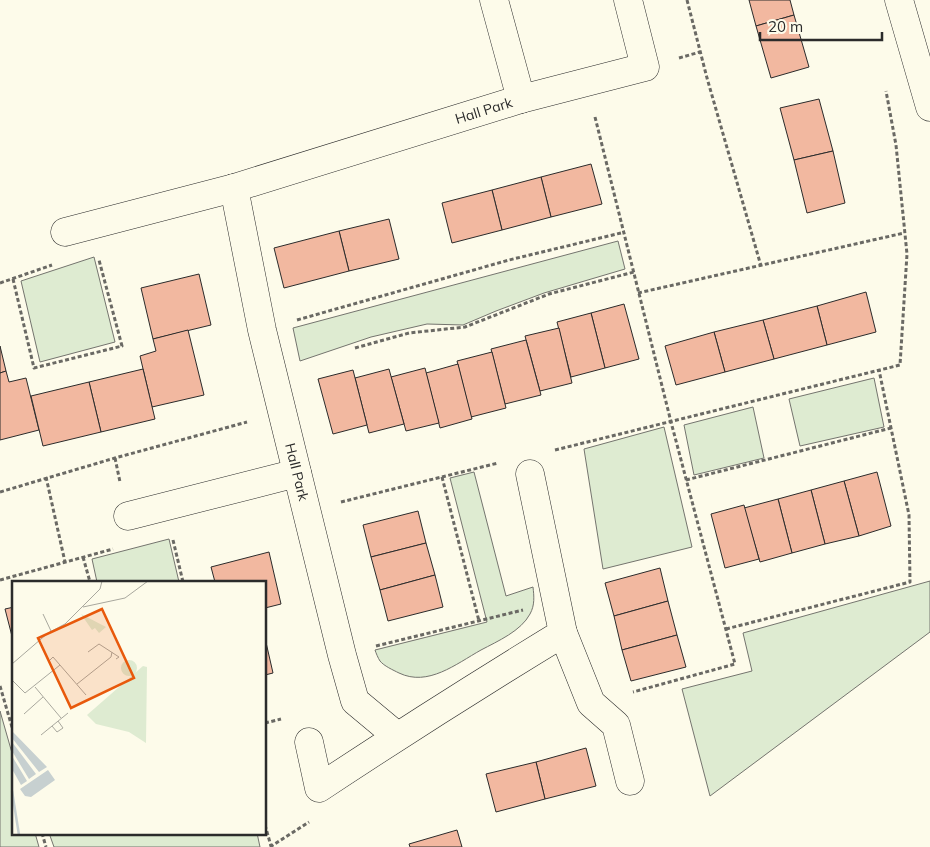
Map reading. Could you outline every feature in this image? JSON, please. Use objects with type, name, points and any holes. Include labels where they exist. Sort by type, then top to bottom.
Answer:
[{"type":"street","name":"Hall Park","points":[[65,232],[234,188],[521,99],[494,0]]},
{"type":"street","points":[[521,99],[645,67],[628,0]]},
{"type":"street","points":[[899,0],[930,107]]},
{"type":"street","name":"Hall Park","points":[[234,188],[262,330],[296,473],[355,701],[397,736]]},
{"type":"street","points":[[128,516],[296,473]]},
{"type":"street","points":[[530,474],[563,633],[591,703],[616,724],[630,780]]},
{"type":"street","points":[[309,742],[319,788],[397,736],[563,633]]},
{"type":"path","points":[[686,0],[761,266]]},
{"type":"path","points":[[586,82],[671,422],[735,664],[591,703]]},
{"type":"path","points":[[555,450],[900,365],[907,254],[896,145],[885,89]]},
{"type":"path","points":[[0,283],[69,258],[65,232]]},
{"type":"path","points":[[262,330],[510,260],[625,232]]},
{"type":"path","points":[[638,293],[904,233]]},
{"type":"path","points":[[13,278],[34,368],[122,346],[97,252]]},
{"type":"path","points":[[355,348],[409,333],[464,327],[549,294],[634,272]]},
{"type":"path","points":[[726,629],[910,582],[909,515],[879,370]]},
{"type":"path","points":[[0,492],[282,413]]},
{"type":"path","points":[[686,480],[891,428]]},
{"type":"path","points":[[307,511],[498,463]]},
{"type":"path","points":[[442,477],[479,621]]},
{"type":"path","points":[[46,478],[65,562]]},
{"type":"path","points":[[172,533],[183,581]]},
{"type":"path","points":[[0,580],[118,548]]},
{"type":"path","points":[[84,557],[90,581]]},
{"type":"path","points":[[342,655],[557,602]]},
{"type":"path","points":[[0,686],[12,727]]},
{"type":"path","points":[[266,829],[270,847],[312,821],[319,788]]},
{"type":"path","points":[[42,834],[46,847]]},
{"type":"green space","points":[[618,241],[625,269],[544,293],[463,325],[427,324],[371,337],[300,361],[293,328]]},
{"type":"green space","points":[[94,257],[115,342],[40,362],[21,281]]},
{"type":"green space","points":[[874,378],[884,427],[800,446],[789,399]]},
{"type":"green space","points":[[753,407],[764,458],[694,475],[684,425]]},
{"type":"green space","points":[[664,427],[692,547],[603,569],[584,449]]},
{"type":"green space","points":[[474,472],[506,596],[533,587],[534,600],[532,611],[521,626],[452,667],[431,676],[410,677],[382,663],[375,650],[487,622],[450,478]]},
{"type":"green space","points":[[169,539],[179,581],[97,581],[92,559]]},
{"type":"green space","points":[[930,581],[930,632],[710,796],[682,689],[752,671],[743,633]]},
{"type":"green space","points":[[0,711],[12,753],[12,834],[35,834],[39,847],[0,847]]},
{"type":"green space","points":[[49,834],[257,834],[260,847],[54,847]]},
{"type":"building","points":[[749,0],[790,0],[794,15],[756,26]]},
{"type":"building","points":[[794,15],[809,67],[771,78],[756,26]]},
{"type":"building","points":[[819,99],[833,151],[794,160],[780,108]]},
{"type":"building","points":[[833,151],[845,203],[807,213],[794,160]]},
{"type":"building","points":[[591,164],[602,204],[551,217],[541,177]]},
{"type":"building","points":[[541,177],[551,217],[502,230],[492,190]]},
{"type":"building","points":[[492,190],[502,230],[452,243],[442,203]]},
{"type":"building","points":[[389,219],[399,259],[349,271],[339,231]]},
{"type":"building","points":[[339,231],[349,271],[284,288],[274,248]]},
{"type":"building","points":[[199,274],[211,325],[153,339],[141,288]]},
{"type":"building","points":[[866,292],[876,332],[827,345],[817,306]]},
{"type":"building","points":[[624,304],[639,359],[605,368],[591,313]]},
{"type":"building","points":[[817,306],[827,345],[774,359],[763,320]]},
{"type":"building","points":[[591,313],[605,368],[571,377],[557,322]]},
{"type":"building","points":[[763,320],[774,359],[725,372],[714,332]]},
{"type":"building","points":[[559,328],[572,383],[540,391],[525,336]]},
{"type":"building","points":[[188,330],[204,395],[152,407],[140,356],[156,351],[153,339]]},
{"type":"building","points":[[714,332],[725,372],[676,385],[665,346]]},
{"type":"building","points":[[526,340],[541,395],[505,404],[491,349]]},
{"type":"building","points":[[0,346],[6,371],[0,373]]},
{"type":"building","points":[[492,352],[506,408],[471,417],[457,361]]},
{"type":"building","points":[[458,364],[472,419],[440,428],[426,373]]},
{"type":"building","points":[[425,368],[439,423],[406,431],[391,377]]},
{"type":"building","points":[[143,369],[155,419],[101,432],[89,382]]},
{"type":"building","points":[[389,369],[404,424],[369,433],[355,378]]},
{"type":"building","points":[[353,370],[367,425],[333,434],[318,379]]},
{"type":"building","points":[[6,371],[9,382],[26,378],[39,430],[0,440],[0,373]]},
{"type":"building","points":[[89,382],[101,432],[43,446],[31,396]]},
{"type":"building","points":[[877,472],[891,526],[859,536],[844,481]]},
{"type":"building","points":[[844,481],[859,536],[825,544],[811,490]]},
{"type":"building","points":[[811,490],[825,544],[792,553],[778,499]]},
{"type":"building","points":[[778,499],[792,553],[760,562],[744,508]]},
{"type":"building","points":[[744,505],[759,559],[725,568],[711,514]]},
{"type":"building","points":[[418,511],[426,543],[371,557],[363,525]]},
{"type":"building","points":[[426,543],[435,575],[380,590],[371,557]]},
{"type":"building","points":[[269,552],[281,604],[266,608],[266,581],[215,581],[211,567]]},
{"type":"building","points":[[660,568],[668,601],[614,616],[605,583]]},
{"type":"building","points":[[435,575],[443,607],[388,621],[380,590]]},
{"type":"building","points":[[668,601],[677,635],[622,650],[614,616]]},
{"type":"building","points":[[12,607],[12,636],[5,609]]},
{"type":"building","points":[[677,635],[686,667],[631,681],[622,650]]},
{"type":"building","points":[[266,642],[273,673],[266,675]]},
{"type":"building","points":[[586,748],[596,786],[545,799],[536,762]]},
{"type":"building","points":[[536,762],[545,799],[496,812],[486,774]]},
{"type":"building","points":[[457,830],[462,847],[410,847],[409,844]]}]
